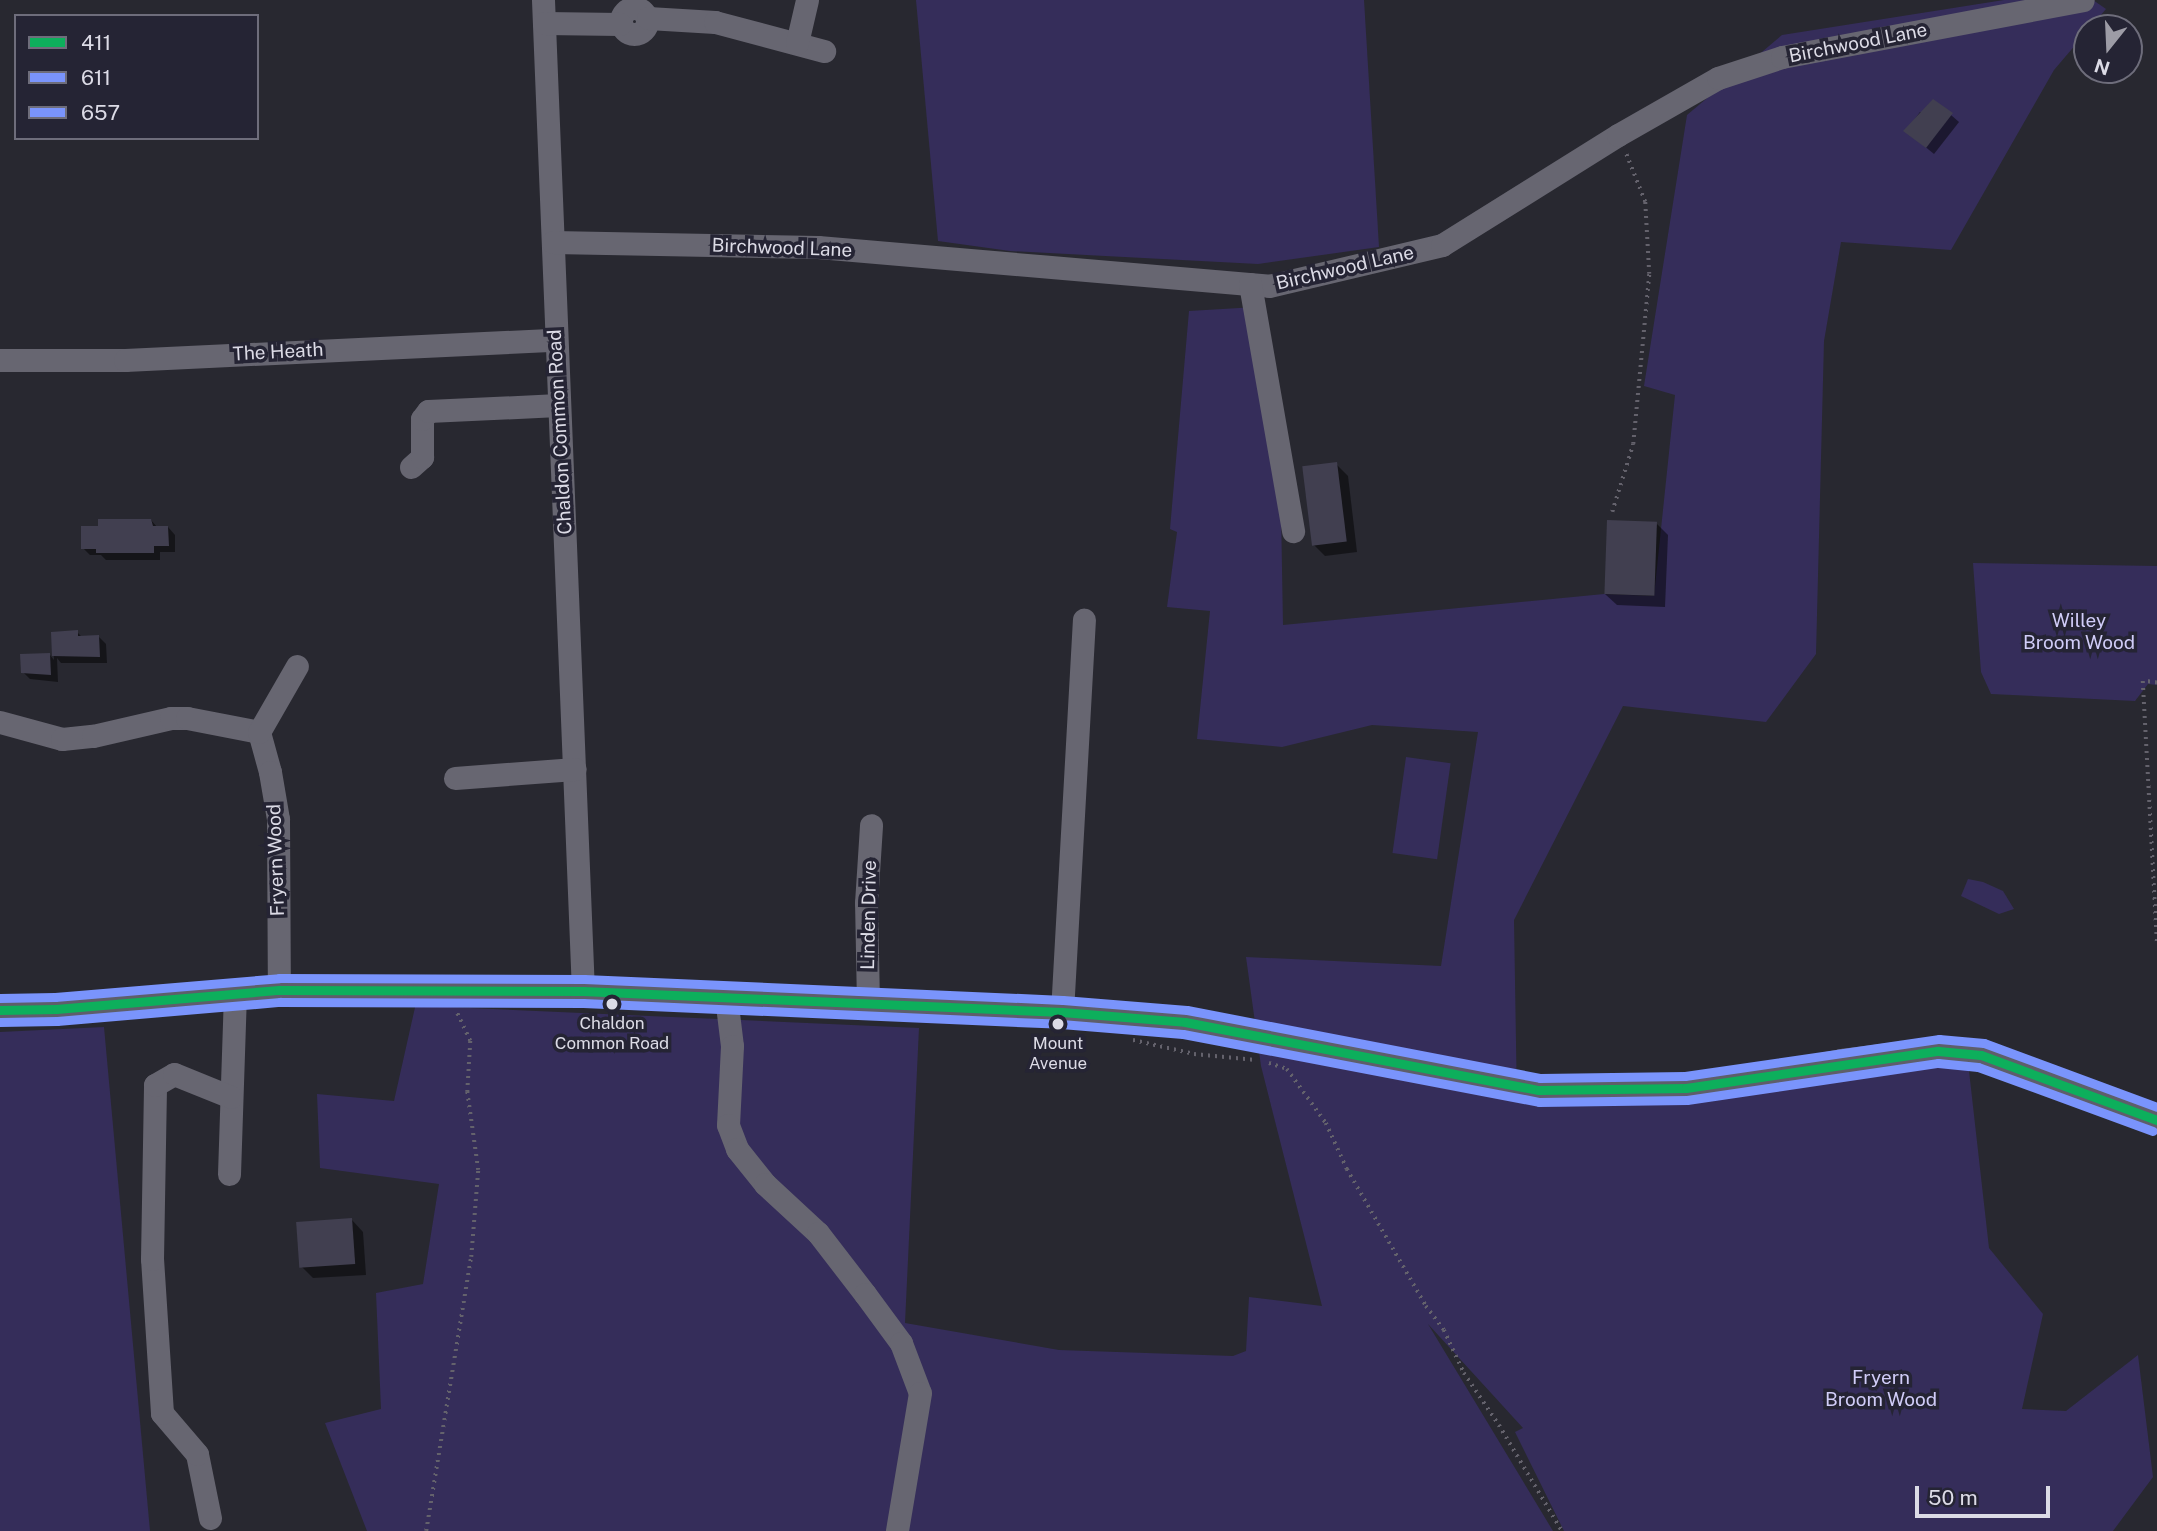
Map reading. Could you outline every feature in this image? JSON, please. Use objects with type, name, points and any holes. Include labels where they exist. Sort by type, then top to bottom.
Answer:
[{"type":"main road","points":[[0,1010],[55,1009],[279,990],[583,990],[1062,1012],[1185,1022],[1539,1090],[1686,1088],[1749,1081],[1842,1063],[1938,1051],[1981,1055],[2157,1120]]},
{"type":"street","name":"Chaldon Common Road","points":[[543,0],[583,990]]},
{"type":"street","points":[[797,43],[807,0]]},
{"type":"street","name":"Birchwood Lane","points":[[553,242],[818,247],[1269,286],[1442,245],[1618,135],[1718,78],[1782,57],[2083,0]]},
{"type":"street","points":[[544,23],[620,24],[624,31],[635,35],[646,28],[648,19],[715,22],[824,51]]},
{"type":"street","points":[[1250,285],[1293,531]]},
{"type":"street","name":"The Heath","points":[[0,360],[125,360],[555,340]]},
{"type":"street","points":[[411,467],[422,457],[422,419],[428,411],[558,405]]},
{"type":"street","points":[[1062,1012],[1084,620]]},
{"type":"street","points":[[0,722],[62,739],[93,736],[171,718],[187,718],[259,732],[297,666]]},
{"type":"street","name":"Fryern Wood","points":[[259,732],[270,772],[278,819],[279,990]]},
{"type":"street","points":[[455,778],[575,768]]},
{"type":"street","name":"Linden Drive","points":[[868,1004],[866,903],[871,825]]},
{"type":"street","points":[[229,1174],[235,994]]},
{"type":"street","points":[[726,997],[732,1046],[728,1125],[737,1149],[765,1184],[818,1233],[865,1294],[901,1343],[920,1393],[897,1531]]},
{"type":"street","points":[[210,1518],[197,1454],[162,1413],[152,1259],[155,1085],[174,1074],[231,1097]]},
{"type":"path","points":[[1612,512],[1633,444],[1649,274],[1644,202],[1618,135]]},
{"type":"path","points":[[2157,683],[2143,681],[2157,942]]},
{"type":"path","points":[[426,1531],[471,1257],[478,1170],[467,1092],[470,1041],[457,1011],[457,990]]},
{"type":"path","points":[[1117,1016],[1126,1036],[1139,1044],[1194,1055],[1263,1061],[1287,1069],[1293,1075],[1326,1123],[1346,1168],[1426,1306],[1444,1330],[1464,1373],[1499,1424],[1562,1531]]},
{"type":"green space","points":[[916,0],[1364,0],[1379,247],[1258,264],[1010,251],[938,241]]},
{"type":"green space","name":"Fryern Broom Wood","points":[[2004,0],[2093,0],[2106,9],[2102,14],[2073,14],[2073,48],[2054,70],[1951,250],[1841,242],[1824,341],[1816,654],[1766,722],[1623,706],[1514,920],[1517,1103],[1968,1062],[1989,1248],[2043,1314],[2022,1409],[2066,1411],[2138,1355],[2153,1477],[2113,1531],[1564,1531],[1515,1432],[1523,1428],[1428,1324],[1553,1531],[367,1531],[325,1423],[381,1409],[376,1293],[423,1284],[439,1184],[320,1168],[317,1094],[394,1101],[416,1003],[447,1007],[919,1028],[905,1323],[1059,1350],[1233,1356],[1246,1351],[1249,1297],[1322,1306],[1261,1066],[1246,957],[1441,966],[1478,732],[1372,725],[1282,747],[1197,739],[1210,611],[1167,607],[1177,532],[1170,529],[1189,311],[1256,307],[1280,453],[1283,625],[1604,594],[1654,596],[1675,395],[1644,386],[1687,115],[1782,35]]},
{"type":"green space","name":"Willey Broom Wood","points":[[1973,563],[2157,566],[2157,685],[2148,684],[2135,701],[1991,694],[1981,672]]},
{"type":"green space","points":[[1406,757],[1451,763],[1437,859],[1393,853]]},
{"type":"green space","points":[[1968,879],[2003,891],[2014,909],[1999,914],[1961,896]]},
{"type":"green space","points":[[104,1027],[150,1531],[0,1531],[0,1032]]},
{"type":"building","points":[[1933,99],[1953,113],[1926,148],[1903,131]]},
{"type":"building","points":[[1337,462],[1347,541],[1312,546],[1302,466]]},
{"type":"building","points":[[98,519],[151,519],[153,526],[168,526],[169,546],[154,546],[154,553],[96,553],[96,549],[81,549],[81,526],[98,526]]},
{"type":"building","points":[[1607,520],[1657,522],[1654,596],[1604,594]]},
{"type":"building","points":[[78,630],[78,636],[99,635],[100,657],[52,656],[51,632]]},
{"type":"building","points":[[50,653],[51,675],[21,673],[20,654]]},
{"type":"building","points":[[352,1218],[355,1264],[299,1268],[296,1222]]},
{"type":"transit line","name":"657","points":[[0,998],[55,997],[279,978],[584,979],[1063,1000],[1187,1010],[1540,1078],[1685,1076],[1939,1039],[1984,1043],[2157,1107]]},
{"type":"transit line","name":"411","points":[[0,1010],[56,1009],[279,990],[583,991],[1062,1012],[1185,1022],[1539,1090],[1686,1088],[1938,1051],[1981,1055],[2157,1120]]},
{"type":"transit line","name":"611","points":[[0,1022],[57,1021],[280,1002],[583,1003],[1061,1024],[1183,1034],[1539,1102],[1687,1100],[1938,1063],[1978,1067],[2153,1131]]},
{"type":"place","name":"Chaldon Common Road","points":[[612,1004]]},
{"type":"place","name":"Mount Avenue","points":[[1058,1024]]}]
